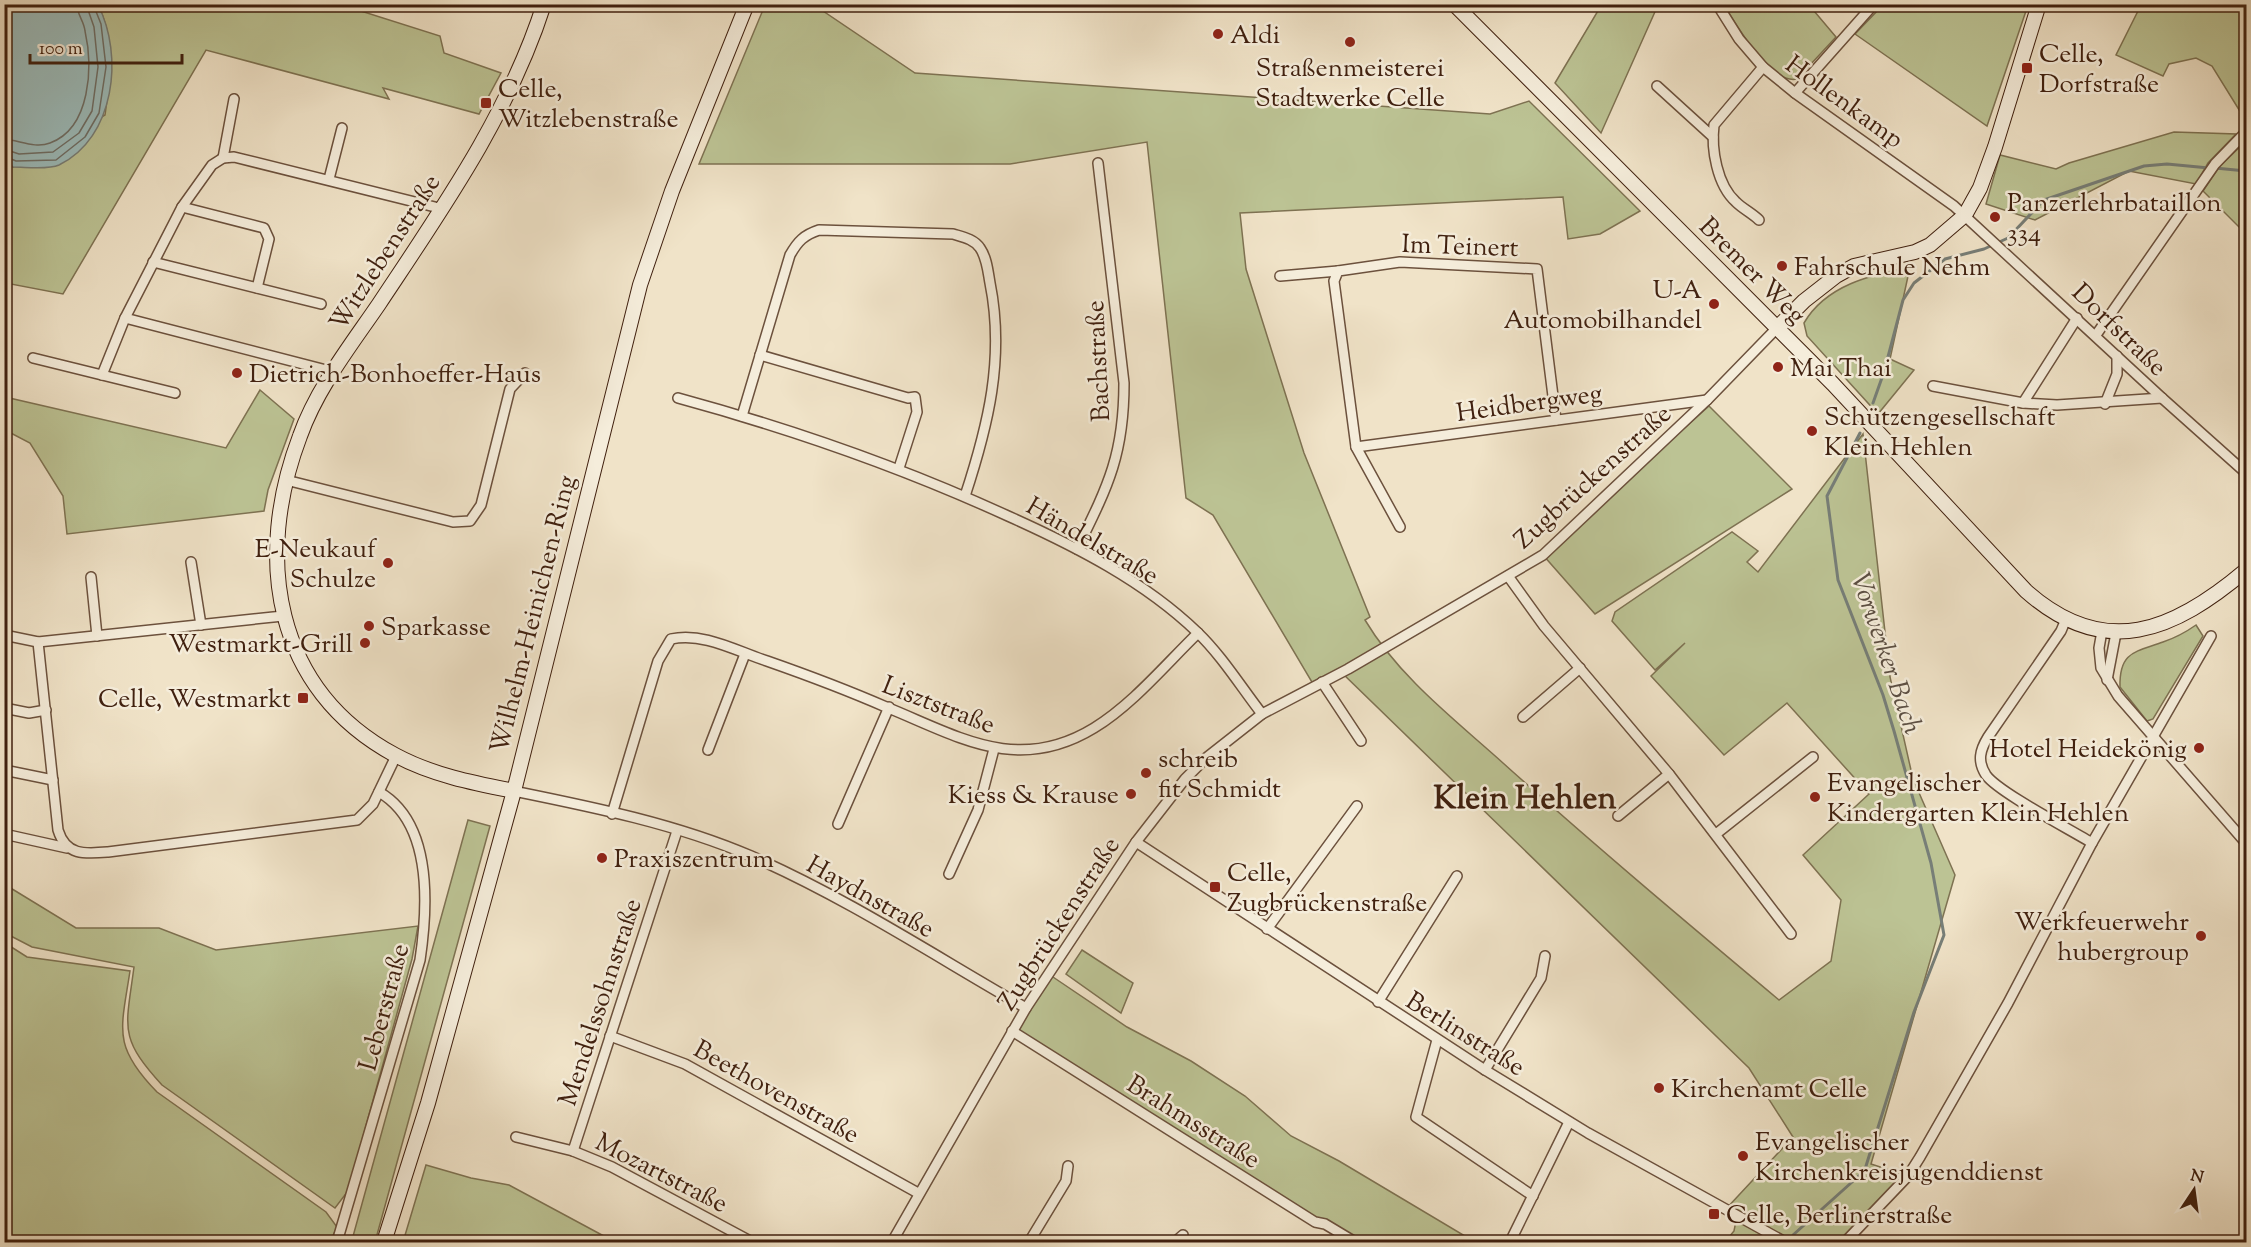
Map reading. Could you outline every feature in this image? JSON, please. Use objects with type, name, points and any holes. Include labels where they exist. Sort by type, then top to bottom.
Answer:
[{"type":"main road","name":"Witzlebenstraße","points":[[514,791],[447,776],[396,756],[346,720],[317,688],[304,668],[283,616],[278,588],[276,545],[279,513],[286,480],[300,435],[334,372],[442,208],[500,111],[526,58],[544,4]]},
{"type":"main road","name":"Wilhelm-Heinichen-Ring","points":[[384,1242],[437,1070],[514,791],[640,285],[672,191],[747,4]]},
{"type":"main road","name":"Bremer Weg","points":[[1454,4],[1874,425],[2026,591],[2045,608],[2066,619],[2109,632]]},
{"type":"main road","points":[[1777,328],[1804,301],[1836,276],[1854,267],[1922,248],[1944,236],[1965,215],[1980,188],[1995,147],[2039,4]]},
{"type":"main road","points":[[2109,632],[2140,630],[2173,621],[2247,570]]},
{"type":"street","name":"Hollenkamp","points":[[1717,4],[1739,39],[1762,67],[1965,215]]},
{"type":"street","points":[[1795,93],[1874,4]]},
{"type":"street","points":[[1759,220],[1736,203],[1725,188],[1713,137],[1714,125],[1762,67]]},
{"type":"street","points":[[1657,86],[1713,137]]},
{"type":"street","points":[[223,158],[234,99]]},
{"type":"street","points":[[329,179],[342,128]]},
{"type":"street","points":[[2096,335],[2215,164],[2244,134]]},
{"type":"street","points":[[102,375],[125,318],[182,207],[212,165],[223,158],[234,157],[442,208]]},
{"type":"street","name":"Bachstraße","points":[[1077,549],[1115,465],[1124,411],[1123,371],[1098,163]]},
{"type":"street","points":[[182,207],[264,228],[269,239],[257,288]]},
{"type":"street","name":"Dorfstraße","points":[[1965,215],[2162,398],[2247,472]]},
{"type":"street","points":[[742,416],[790,255],[797,243],[806,235],[819,230],[952,234],[971,239],[985,256],[996,326],[996,359],[988,423],[965,496]]},
{"type":"street","points":[[153,262],[321,304]]},
{"type":"street","name":"Im Teinert","points":[[1280,276],[1400,262],[1537,269],[1556,420]]},
{"type":"street","points":[[1338,270],[1334,281],[1356,447],[1400,527]]},
{"type":"street","points":[[125,318],[334,372]]},
{"type":"street","points":[[2023,403],[2077,318]]},
{"type":"street","name":"Zugbrückenstraße","points":[[892,1242],[1026,1008],[1159,809],[1190,773],[1263,714],[1543,555],[1707,400],[1777,328]]},
{"type":"street","points":[[760,355],[908,398],[915,397],[917,412],[899,468]]},
{"type":"street","points":[[2105,404],[2117,374],[2117,356]]},
{"type":"street","points":[[33,358],[175,393]]},
{"type":"street","points":[[286,480],[453,522],[470,521],[481,505],[510,388],[525,373]]},
{"type":"street","points":[[1933,386],[2023,403],[2105,404],[2162,398]]},
{"type":"street","name":"Händelstraße","points":[[678,398],[742,416],[899,468],[965,496],[1077,549],[1150,594],[1198,633],[1263,714]]},
{"type":"street","name":"Heidbergweg","points":[[1356,447],[1707,400]]},
{"type":"street","points":[[191,562],[201,625]]},
{"type":"street","points":[[1508,576],[1544,626],[1669,774],[1791,934]]},
{"type":"street","points":[[91,578],[97,636]]},
{"type":"street","points":[[4,634],[38,642],[283,616]]},
{"type":"street","points":[[2066,619],[2061,631],[1979,752],[1987,777],[2030,807],[2092,843]]},
{"type":"street","points":[[2108,680],[2109,632]]},
{"type":"street","points":[[2109,632],[2099,648],[2101,668],[2108,680],[2152,736],[2247,843]]},
{"type":"street","name":"Lisztstraße","points":[[612,814],[658,661],[671,639],[683,636],[705,639],[889,707],[950,735],[994,749],[1034,748],[1069,740],[1092,729],[1115,714],[1198,633]]},
{"type":"street","points":[[1848,1241],[1908,1176],[1920,1157],[2008,1003],[2092,843],[2211,636]]},
{"type":"street","points":[[38,642],[58,830],[67,848]]},
{"type":"street","points":[[708,750],[745,654]]},
{"type":"street","points":[[1523,717],[1580,668]]},
{"type":"street","points":[[1322,682],[1361,741]]},
{"type":"street","points":[[838,824],[889,707]]},
{"type":"street","points":[[4,708],[29,713],[46,710]]},
{"type":"street","points":[[949,874],[978,810],[994,749]]},
{"type":"street","points":[[4,834],[67,848],[75,853],[87,854],[343,824],[357,820],[368,811],[396,756]]},
{"type":"street","points":[[1716,834],[1813,757]]},
{"type":"street","points":[[4,770],[53,780]]},
{"type":"street","points":[[1618,816],[1669,774]]},
{"type":"street","name":"Haydnstraße","points":[[514,791],[677,831],[749,855],[812,885],[1026,1008]]},
{"type":"street","name":"Leberstraße","points":[[337,1242],[420,960],[426,924],[416,834],[400,807],[379,792]]},
{"type":"street","points":[[1267,929],[1358,806]]},
{"type":"street","name":"Mendelssohnstraße","points":[[573,1151],[677,831]]},
{"type":"street","name":"Berlinstraße","points":[[1136,842],[1378,1002],[1569,1122],[1785,1242]]},
{"type":"street","points":[[1378,1002],[1457,876]]},
{"type":"street","points":[[1485,1070],[1541,978],[1545,956]]},
{"type":"street","name":"Brahmsstraße","points":[[1012,1032],[1315,1222],[1325,1224],[1355,1242]]},
{"type":"street","name":"Beethovenstraße","points":[[610,1036],[685,1064],[918,1193]]},
{"type":"street","points":[[1437,1040],[1416,1117],[1533,1196]]},
{"type":"street","points":[[1510,1242],[1569,1122]]},
{"type":"street","name":"Mozartstraße","points":[[516,1137],[573,1151],[612,1167],[752,1242]]},
{"type":"street","points":[[1029,1242],[1066,1181],[1068,1166]]},
{"type":"street","points":[[1175,1242],[1183,1235]]},
{"type":"green space","points":[[1602,4],[1658,5],[1601,133],[1555,83]]},
{"type":"green space","points":[[98,5],[342,5],[440,36],[444,53],[501,73],[479,114],[383,88],[389,99],[206,50],[63,294],[6,283],[5,287],[5,160],[13,167],[105,115],[110,59],[104,18]]},
{"type":"green space","points":[[765,5],[814,5],[915,73],[1490,114],[1529,101],[1640,211],[1600,234],[1568,239],[1563,197],[1240,213],[1246,269],[1304,453],[1370,617],[1365,620],[1379,641],[1428,696],[1605,853],[1779,1000],[1831,961],[1841,900],[1803,855],[1869,794],[1787,703],[1724,755],[1651,676],[1685,643],[1655,670],[1612,621],[1615,612],[1732,532],[1758,551],[1747,562],[1758,572],[1863,434],[1890,677],[1913,779],[1955,875],[1871,1164],[1908,1176],[1845,1242],[1725,1242],[1734,1231],[1737,1216],[1725,1210],[1793,1137],[1749,1068],[1342,673],[1316,689],[1213,515],[1186,498],[1147,142],[1010,164],[699,164]]},
{"type":"green space","points":[[1724,5],[1809,5],[1836,37],[1797,79],[1787,78],[1776,73],[1765,63],[1745,38]]},
{"type":"green space","points":[[1883,5],[2028,5],[1987,126],[1855,34]]},
{"type":"green space","points":[[2141,5],[2246,5],[2246,121],[2212,66],[2196,58],[2169,64],[2163,76],[2116,55]]},
{"type":"green space","points":[[2174,132],[2236,134],[2208,163],[2196,184],[2129,171],[2035,220],[1986,204],[2000,155],[2056,169],[2069,163]]},
{"type":"green space","points":[[2246,141],[2246,234],[2203,191],[2219,167]]},
{"type":"green space","points":[[1910,267],[1890,359],[1914,370],[1878,414],[1807,336],[1804,323],[1824,299],[1837,291],[1865,278]]},
{"type":"green space","points":[[260,390],[294,419],[268,490],[264,511],[67,534],[63,496],[30,443],[5,430],[5,397],[226,448]]},
{"type":"green space","points":[[1709,406],[1792,489],[1595,614],[1543,555]]},
{"type":"green space","points":[[2196,625],[2203,636],[2153,719],[2147,721],[2120,687],[2122,666],[2137,651],[2172,639]]},
{"type":"green space","points":[[468,820],[490,826],[375,1242],[348,1242],[352,1240]]},
{"type":"green space","points":[[4,884],[76,928],[159,928],[216,950],[418,926],[412,959],[348,1191],[335,1208],[162,1085],[148,1069],[138,1055],[128,1031],[134,967],[32,947],[5,933]]},
{"type":"green space","points":[[5,943],[27,957],[130,971],[124,1008],[123,1036],[126,1049],[143,1076],[157,1092],[326,1212],[337,1227],[330,1242],[5,1242],[8,1198],[4,1157]]},
{"type":"green space","points":[[1082,950],[1133,983],[1121,1013],[1066,974]]},
{"type":"green space","points":[[1050,975],[1127,1027],[1191,1061],[1245,1096],[1291,1136],[1339,1161],[1475,1242],[1355,1242],[1012,1031]]},
{"type":"green space","points":[[426,1165],[471,1178],[509,1185],[615,1242],[403,1242]]},
{"type":"water","points":[[5,4],[98,5],[106,25],[111,47],[112,70],[103,116],[92,136],[78,152],[54,167],[13,167],[5,160]]},
{"type":"waterway","name":"Vorwerker Bach","points":[[1873,403],[1884,372],[1903,300],[1914,283],[1945,259],[1984,249],[2008,238],[2044,200],[2144,166],[2167,164],[2209,168]]},
{"type":"waterway","name":"Vorwerker Bach","points":[[2215,168],[2246,171]]},
{"type":"waterway","name":"Vorwerker Bach","points":[[1860,433],[1827,496],[1838,580],[1883,695],[1894,731],[1931,863],[1944,935],[1914,1012],[1866,1166]]},
{"type":"waterway","name":"Vorwerker Bach","points":[[1793,1235],[1861,1174]]},
{"type":"place","name":"Aldi","points":[[1218,34]]},
{"type":"place","name":"Straßenmeisterei Stadtwerke Celle","points":[[1350,42]]},
{"type":"place","name":"Celle, Dorfstraße","points":[[2027,68]]},
{"type":"place","name":"Celle, Witzlebenstraße","points":[[486,103]]},
{"type":"place","name":"Panzerlehrbataillon 334","points":[[1995,217]]},
{"type":"place","name":"Fahrschule Nehm","points":[[1782,266]]},
{"type":"place","name":"U-A Automobilhandel","points":[[1714,304]]},
{"type":"place","name":"Mai Thai","points":[[1778,367]]},
{"type":"place","name":"Dietrich-Bonhoeffer-Haus","points":[[237,373]]},
{"type":"place","name":"Schützengesellschaft Klein Hehlen","points":[[1812,431]]},
{"type":"place","name":"E-Neukauf Schulze","points":[[388,563]]},
{"type":"place","name":"Sparkasse","points":[[369,626]]},
{"type":"place","name":"Westmarkt-Grill","points":[[365,643]]},
{"type":"place","name":"Celle, Westmarkt","points":[[303,698]]},
{"type":"place","name":"Hotel Heidekönig","points":[[2199,748]]},
{"type":"place","name":"schreib fit Schmidt","points":[[1146,773]]},
{"type":"place","name":"Kiess & Krause","points":[[1131,794]]},
{"type":"place","name":"Evangelischer Kindergarten Klein Hehlen","points":[[1815,797]]},
{"type":"place","name":"Praxiszentrum","points":[[602,858]]},
{"type":"place","name":"Celle, Zugbrückenstraße","points":[[1215,887]]},
{"type":"place","name":"Werkfeuerwehr hubergroup","points":[[2201,936]]},
{"type":"place","name":"Kirchenamt Celle","points":[[1659,1088]]},
{"type":"place","name":"Evangelischer Kirchenkreisjugenddienst","points":[[1743,1156]]},
{"type":"place","name":"Celle, Berlinerstraße","points":[[1714,1214]]},
{"type":"district","name":"Klein Hehlen","points":[[1525,797]]}]
